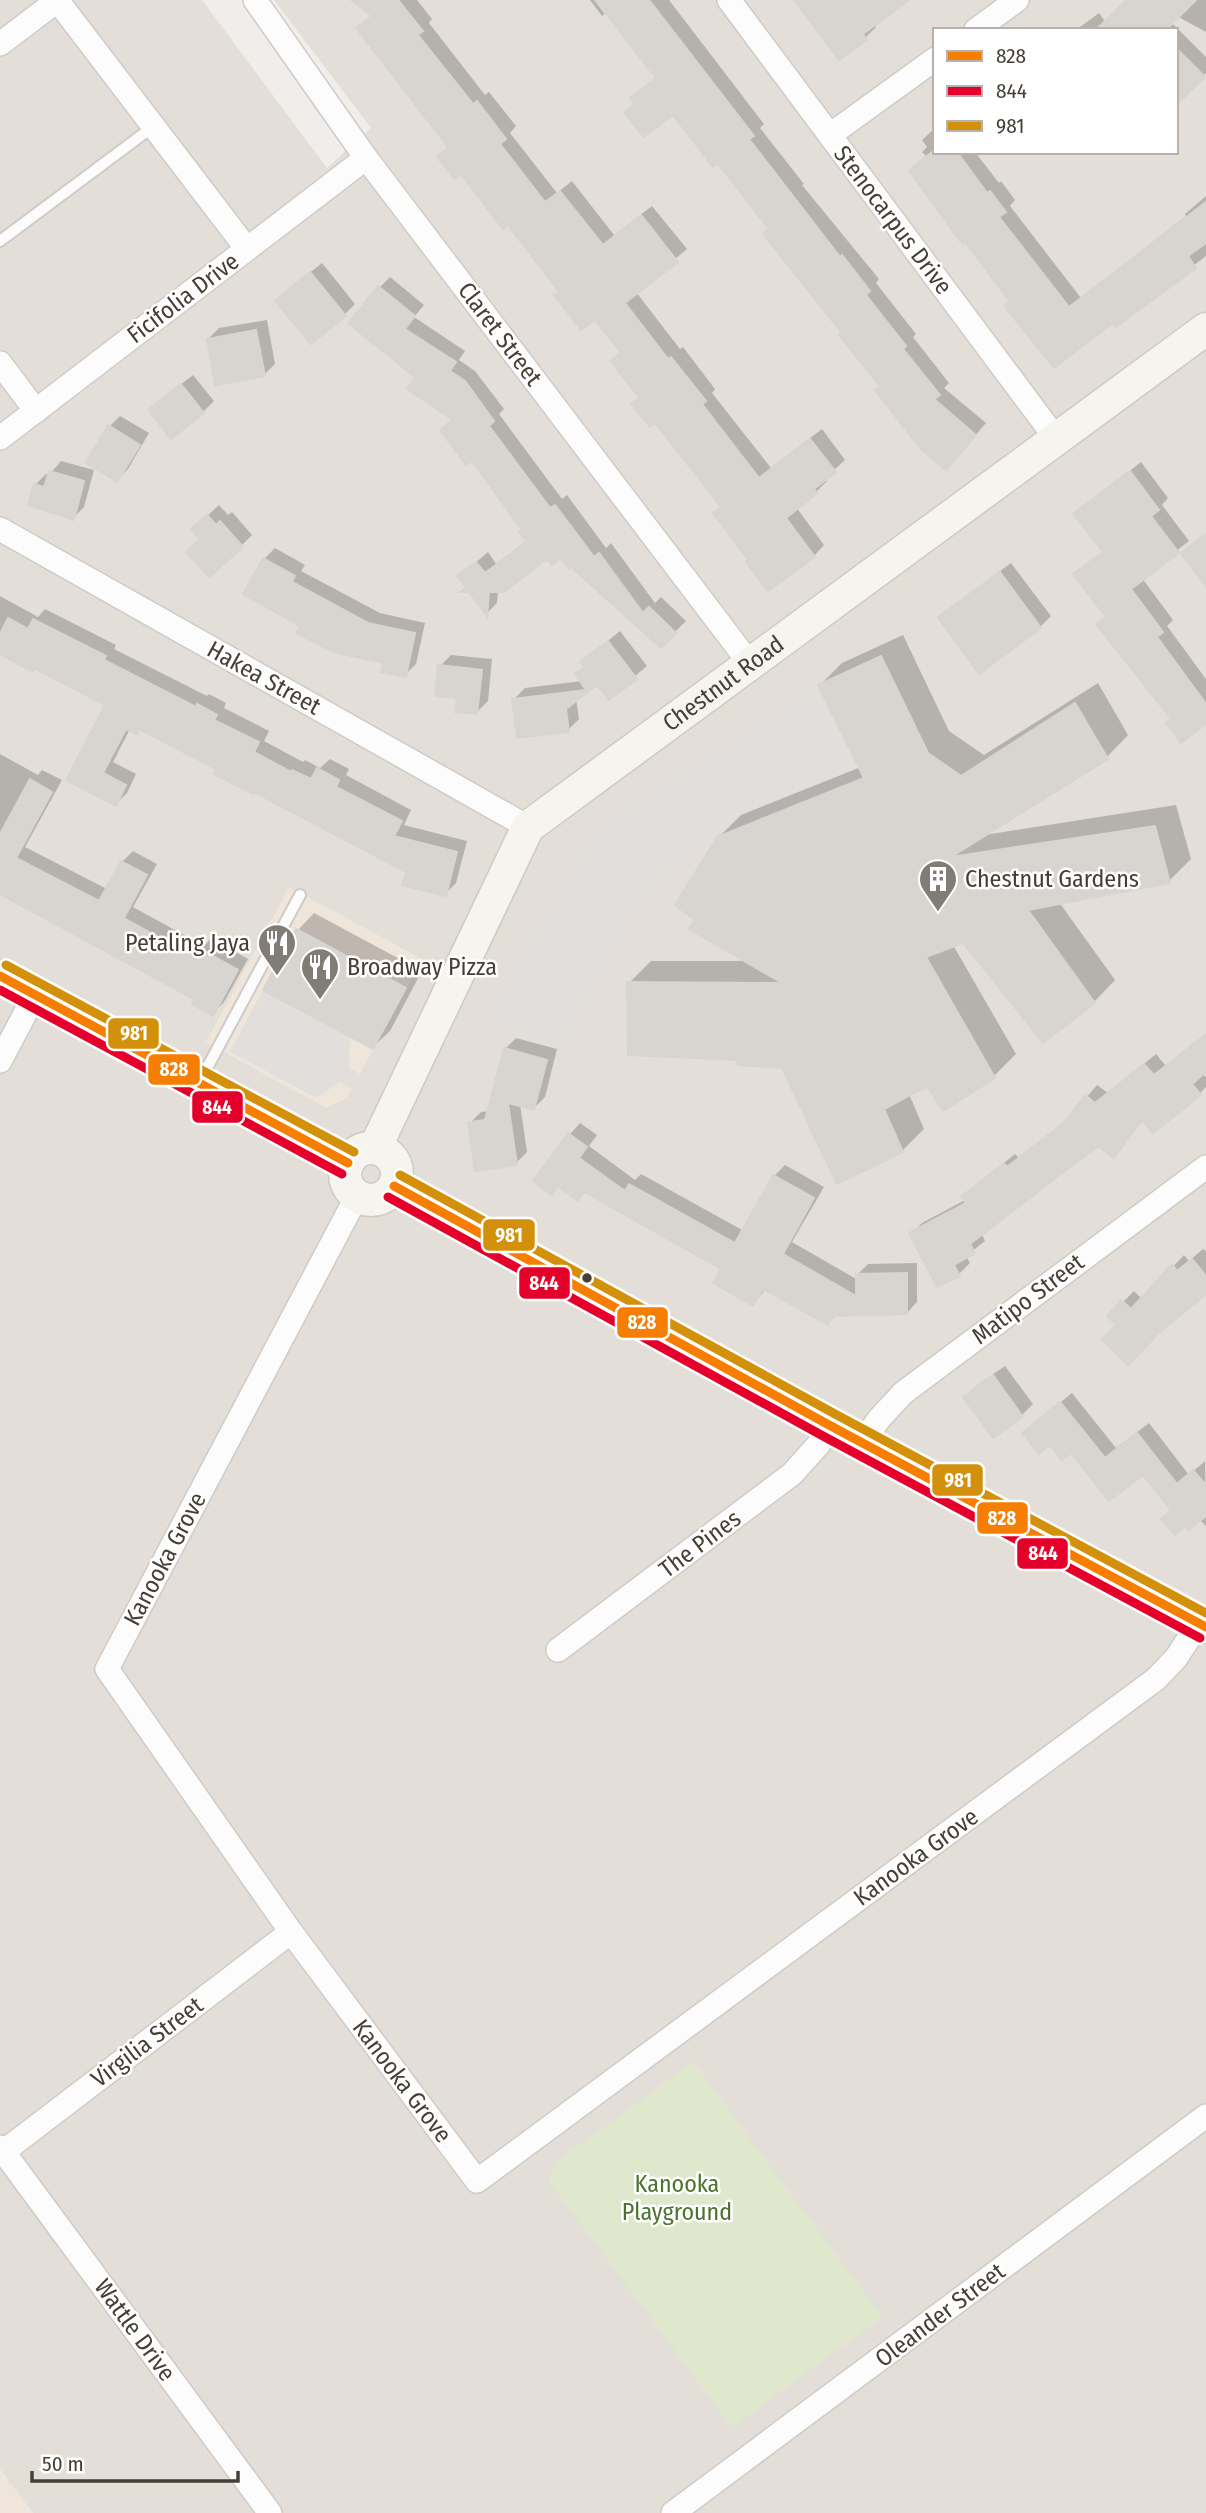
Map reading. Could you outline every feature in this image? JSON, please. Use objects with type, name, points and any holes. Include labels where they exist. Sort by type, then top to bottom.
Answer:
[{"type":"main road","name":"Chestnut Road","points":[[361,1156],[528,827],[1204,335]]},
{"type":"main road","points":[[0,976],[199,1083],[361,1156],[383,1151],[395,1164],[397,1173],[394,1186],[381,1198],[363,1199],[357,1196],[346,1181],[361,1156]]},
{"type":"main road","points":[[394,1186],[862,1443],[1202,1625]]},
{"type":"street","points":[[0,44],[58,0],[247,248]]},
{"type":"street","name":"Claret Street","points":[[255,0],[366,158],[751,664]]},
{"type":"street","name":"Stenocarpus Drive","points":[[729,0],[1057,440]]},
{"type":"street","points":[[979,28],[1017,0]]},
{"type":"street","points":[[830,135],[933,60]]},
{"type":"street","name":"Ficifolia Drive","points":[[0,438],[366,158]]},
{"type":"street","points":[[0,363],[36,411]]},
{"type":"street","name":"Hakea Street","points":[[0,530],[528,827]]},
{"type":"street","points":[[0,1061],[35,995]]},
{"type":"street","name":"Matipo Street","points":[[862,1443],[903,1393],[1206,1167]]},
{"type":"street","name":"Kanooka Grove","points":[[357,1196],[107,1669],[291,1932],[477,2181],[1156,1679],[1202,1625]]},
{"type":"street","name":"The Pines","points":[[558,1650],[792,1474],[819,1444],[830,1425]]},
{"type":"street","name":"Virgilia Street","points":[[2,2149],[291,1932]]},
{"type":"street","name":"Oleander Street","points":[[673,2513],[1206,2116]]},
{"type":"street","name":"Wattle Drive","points":[[2,2149],[270,2513]]},
{"type":"lane","points":[[0,241],[154,126]]},
{"type":"lane","points":[[199,1083],[300,895]]},
{"type":"shaded area","points":[[0,0],[202,0],[327,168],[371,128],[274,0],[1206,0],[1206,2513],[31,2513],[0,2472]]},
{"type":"shaded area","points":[[818,685],[864,778],[730,831],[652,883],[557,1052],[486,1014],[601,823]]},
{"type":"shaded area","points":[[289,887],[422,959],[347,1098],[326,1108],[206,1042]]},
{"type":"shaded area","points":[[263,990],[350,1037],[349,1068],[360,1074],[352,1089],[339,1082],[317,1098],[230,1052]]},
{"type":"shaded area","points":[[0,2469],[33,2513],[0,2513]]},
{"type":"green space","name":"Kanooka Playground","points":[[693,2062],[882,2317],[732,2427],[550,2183],[558,2161]]},
{"type":"building","points":[[351,0],[398,0],[423,31],[418,35],[473,104],[477,101],[506,139],[500,144],[545,202],[560,191],[603,245],[641,215],[678,262],[625,303],[668,359],[671,357],[706,401],[702,404],[759,478],[810,439],[836,472],[814,489],[817,493],[786,518],[815,557],[768,591],[713,513],[721,507],[655,423],[650,427],[631,404],[639,398],[611,361],[621,353],[595,320],[581,330],[554,295],[559,292],[508,225],[503,229],[461,174],[454,179],[437,157],[448,147],[356,28],[372,16]]},
{"type":"building","points":[[595,0],[649,0],[754,136],[749,139],[840,257],[842,255],[870,291],[866,295],[906,346],[903,349],[940,395],[934,399],[976,435],[946,470],[920,448],[875,390],[880,386],[839,335],[842,333],[763,234],[769,229],[718,164],[713,167],[673,115],[644,137],[624,112],[635,104],[630,98],[656,78]]},
{"type":"building","points":[[794,0],[909,0],[863,34],[867,40],[839,60]]},
{"type":"building","points":[[1126,0],[1196,0],[1168,28],[1098,28]]},
{"type":"building","points":[[1178,50],[1205,77],[1178,103]]},
{"type":"building","points":[[932,152],[958,154],[987,193],[990,191],[1006,212],[999,217],[1069,307],[1206,202],[1206,243],[1188,256],[1196,268],[1116,327],[1113,323],[1054,368],[1004,306],[1010,302],[965,242],[963,244],[953,232],[909,170]]},
{"type":"building","points":[[310,272],[346,316],[311,344],[275,301]]},
{"type":"building","points":[[378,286],[415,316],[405,329],[456,362],[450,371],[465,381],[494,421],[489,426],[550,508],[555,505],[594,557],[599,553],[643,613],[649,607],[676,633],[661,648],[571,567],[569,569],[561,558],[552,565],[547,559],[504,592],[489,592],[487,616],[469,592],[460,592],[466,587],[457,576],[476,562],[485,573],[527,542],[519,532],[522,530],[472,461],[466,465],[440,430],[453,420],[407,389],[415,377],[348,323]]},
{"type":"building","points":[[256,330],[265,376],[215,385],[207,339]]},
{"type":"building","points":[[181,384],[204,413],[171,439],[148,410]]},
{"type":"building","points":[[108,425],[140,445],[117,482],[86,463]]},
{"type":"building","points":[[49,471],[84,481],[74,520],[28,505],[34,484],[44,487]]},
{"type":"building","points":[[1130,471],[1159,510],[1151,516],[1179,553],[1131,589],[1163,632],[1157,637],[1206,704],[1206,724],[1181,743],[1166,723],[1171,719],[1096,624],[1106,617],[1073,574],[1103,552],[1073,514]]},
{"type":"building","points":[[207,515],[216,525],[220,521],[243,547],[209,577],[186,552],[200,539],[191,529]]},
{"type":"building","points":[[1206,534],[1206,587],[1181,553]]},
{"type":"building","points":[[263,558],[295,576],[292,582],[368,623],[415,633],[406,677],[381,672],[383,663],[333,652],[296,633],[300,626],[243,594]]},
{"type":"building","points":[[1000,572],[1041,628],[979,674],[938,617]]},
{"type":"building","points":[[8,618],[28,629],[33,619],[106,656],[104,660],[196,707],[197,704],[217,715],[214,720],[259,742],[254,752],[291,772],[292,770],[311,779],[317,768],[339,780],[336,787],[402,821],[394,836],[457,852],[446,896],[402,885],[406,872],[254,792],[253,794],[214,774],[216,769],[139,729],[137,734],[126,729],[103,773],[126,785],[116,806],[66,780],[105,705],[34,668],[33,672],[0,654],[0,634]]},
{"type":"building","points":[[608,641],[637,679],[609,700],[597,685],[566,709],[569,732],[517,738],[512,699],[586,690],[575,674],[584,667],[580,662]]},
{"type":"building","name":"Chestnut Gardens","points":[[881,656],[928,753],[961,776],[1075,703],[1108,759],[951,857],[1155,826],[1170,883],[1028,910],[1095,1003],[1043,1043],[963,943],[926,957],[995,1078],[943,1111],[927,1086],[884,1109],[903,1152],[837,1184],[782,1068],[738,1065],[737,1060],[628,1055],[627,982],[782,983],[689,929],[695,920],[675,905],[717,837],[864,778],[818,685]]},
{"type":"building","points":[[438,665],[482,670],[477,714],[455,712],[457,698],[435,696]]},
{"type":"building","points":[[30,779],[52,792],[16,858],[99,901],[121,861],[147,875],[124,918],[194,957],[199,948],[238,970],[213,1016],[192,1004],[194,999],[0,894],[0,834]]},
{"type":"building","points":[[296,929],[406,988],[373,1049],[263,990]]},
{"type":"building","points":[[1206,1034],[1206,1072],[1192,1084],[1201,1095],[1153,1133],[1142,1120],[1114,1158],[1098,1146],[970,1244],[975,1253],[954,1265],[960,1276],[937,1287],[909,1233],[966,1203],[961,1197],[1004,1163],[1007,1167],[1066,1121],[1085,1095],[1095,1103],[1144,1064],[1154,1075]]},
{"type":"building","points":[[504,1048],[547,1060],[534,1110],[508,1103],[517,1165],[475,1171],[468,1122],[485,1120]]},
{"type":"building","points":[[568,1133],[587,1147],[579,1158],[625,1191],[629,1184],[735,1243],[773,1175],[814,1198],[783,1254],[856,1296],[856,1274],[907,1273],[907,1314],[833,1316],[828,1325],[763,1289],[753,1306],[713,1283],[721,1269],[584,1192],[578,1201],[558,1186],[552,1195],[533,1181]]},
{"type":"building","points":[[1192,1259],[1206,1276],[1206,1294],[1159,1333],[1128,1365],[1102,1339],[1116,1325],[1107,1316],[1121,1300],[1131,1309],[1172,1264],[1177,1271]]},
{"type":"building","points":[[993,1375],[1023,1417],[993,1438],[963,1397]]},
{"type":"building","points":[[1060,1402],[1105,1458],[1137,1433],[1177,1484],[1193,1470],[1206,1485],[1206,1516],[1189,1530],[1185,1526],[1175,1535],[1161,1519],[1171,1510],[1143,1475],[1109,1501],[1071,1453],[1062,1460],[1050,1445],[1039,1454],[1022,1433]]},
{"type":"transit line","name":"981","points":[[6,965],[354,1152]]},
{"type":"transit line","name":"828","points":[[0,976],[348,1163]]},
{"type":"transit line","name":"844","points":[[0,990],[342,1174]]},
{"type":"transit line","name":"981","points":[[400,1175],[835,1414],[1206,1613]]},
{"type":"transit line","name":"828","points":[[394,1186],[829,1425],[1206,1627]]},
{"type":"transit line","name":"844","points":[[388,1197],[823,1436],[1200,1638]]},
{"type":"place","name":"Chestnut Gardens","points":[[938,913]]},
{"type":"place","name":"Petaling Jaya","points":[[277,977]]},
{"type":"place","name":"Broadway Pizza","points":[[320,1001]]}]
